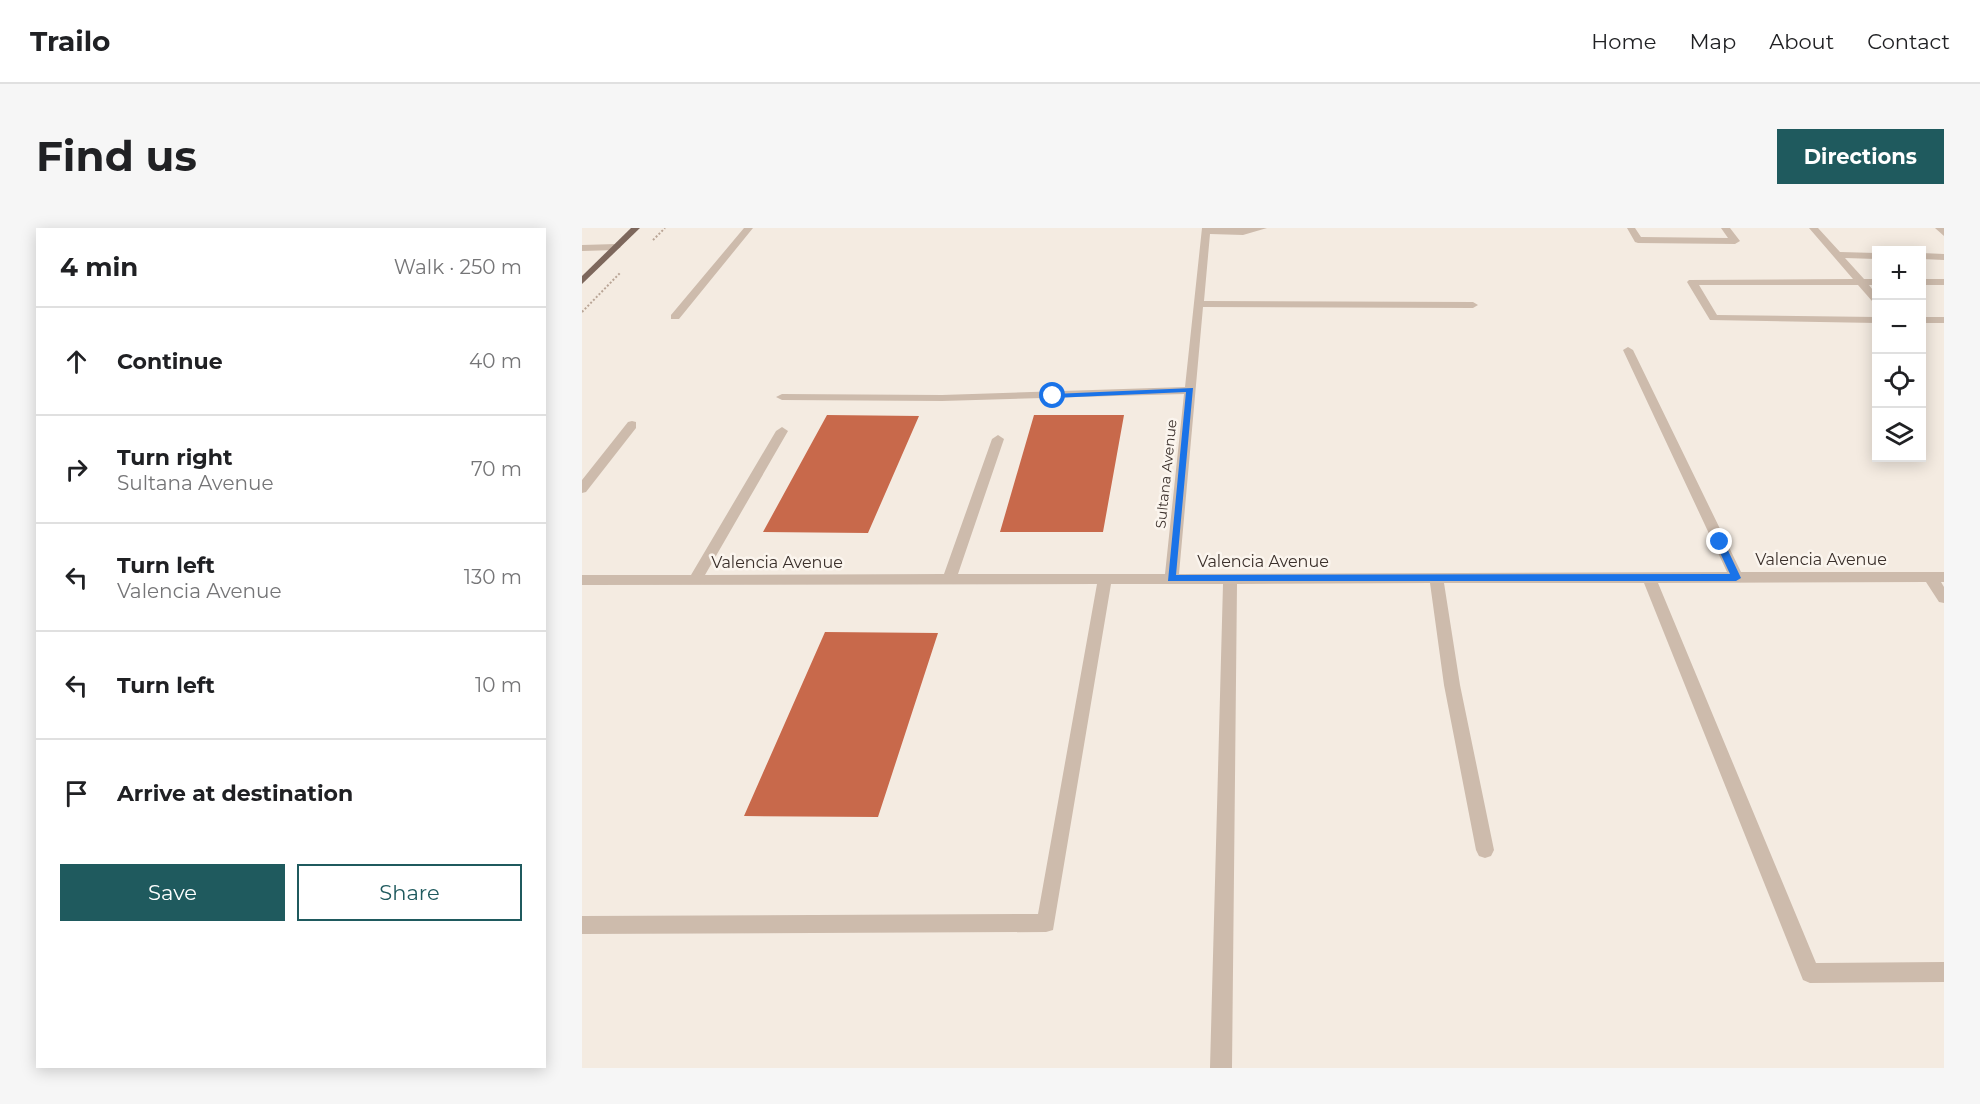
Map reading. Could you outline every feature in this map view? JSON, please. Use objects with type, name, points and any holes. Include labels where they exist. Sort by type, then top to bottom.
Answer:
[{"type":"main road","points":[[582,281],[636,228]]},
{"type":"street","points":[[675,317],[749,228]]},
{"type":"street","points":[[1206,230],[1243,232],[1263,228]]},
{"type":"street","points":[[1631,228],[1638,240],[1735,241],[1725,228]]},
{"type":"street","points":[[1813,228],[1872,294]]},
{"type":"street","points":[[1939,228],[1944,233]]},
{"type":"street","name":"Sultana Avenue","points":[[1171,579],[1206,230]]},
{"type":"street","points":[[582,248],[616,247]]},
{"type":"street","points":[[1838,255],[1872,256]]},
{"type":"street","points":[[1926,256],[1944,256]]},
{"type":"street","points":[[1872,282],[1692,282],[1714,318],[1872,320]]},
{"type":"street","points":[[1926,282],[1944,282]]},
{"type":"street","points":[[1198,304],[1473,305]]},
{"type":"street","points":[[1926,320],[1944,320]]},
{"type":"street","points":[[1628,350],[1736,578]]},
{"type":"street","points":[[782,397],[942,398],[1190,390]]},
{"type":"street","points":[[582,489],[632,425]]},
{"type":"street","points":[[695,580],[782,431]]},
{"type":"street","points":[[949,579],[998,439]]},
{"type":"street","points":[[1937,577],[1944,598]]},
{"type":"street","name":"Valencia Avenue","points":[[582,580],[1937,577]]},
{"type":"street","points":[[1436,578],[1452,686],[1485,850]]},
{"type":"street","points":[[1649,578],[1810,974],[1944,972]]},
{"type":"street","points":[[582,925],[1046,923],[1105,579]]},
{"type":"street","points":[[1221,1068],[1230,579]]},
{"type":"building","points":[[827,415],[919,416],[868,533],[763,532]]},
{"type":"building","points":[[1034,415],[1124,415],[1103,532],[1000,532]]},
{"type":"building","points":[[825,632],[938,633],[878,817],[744,816]]},
{"type":"route","points":[[1053,396],[1110,394],[1157,389],[1190,390],[1171,579],[1736,578],[1720,542]]}]
